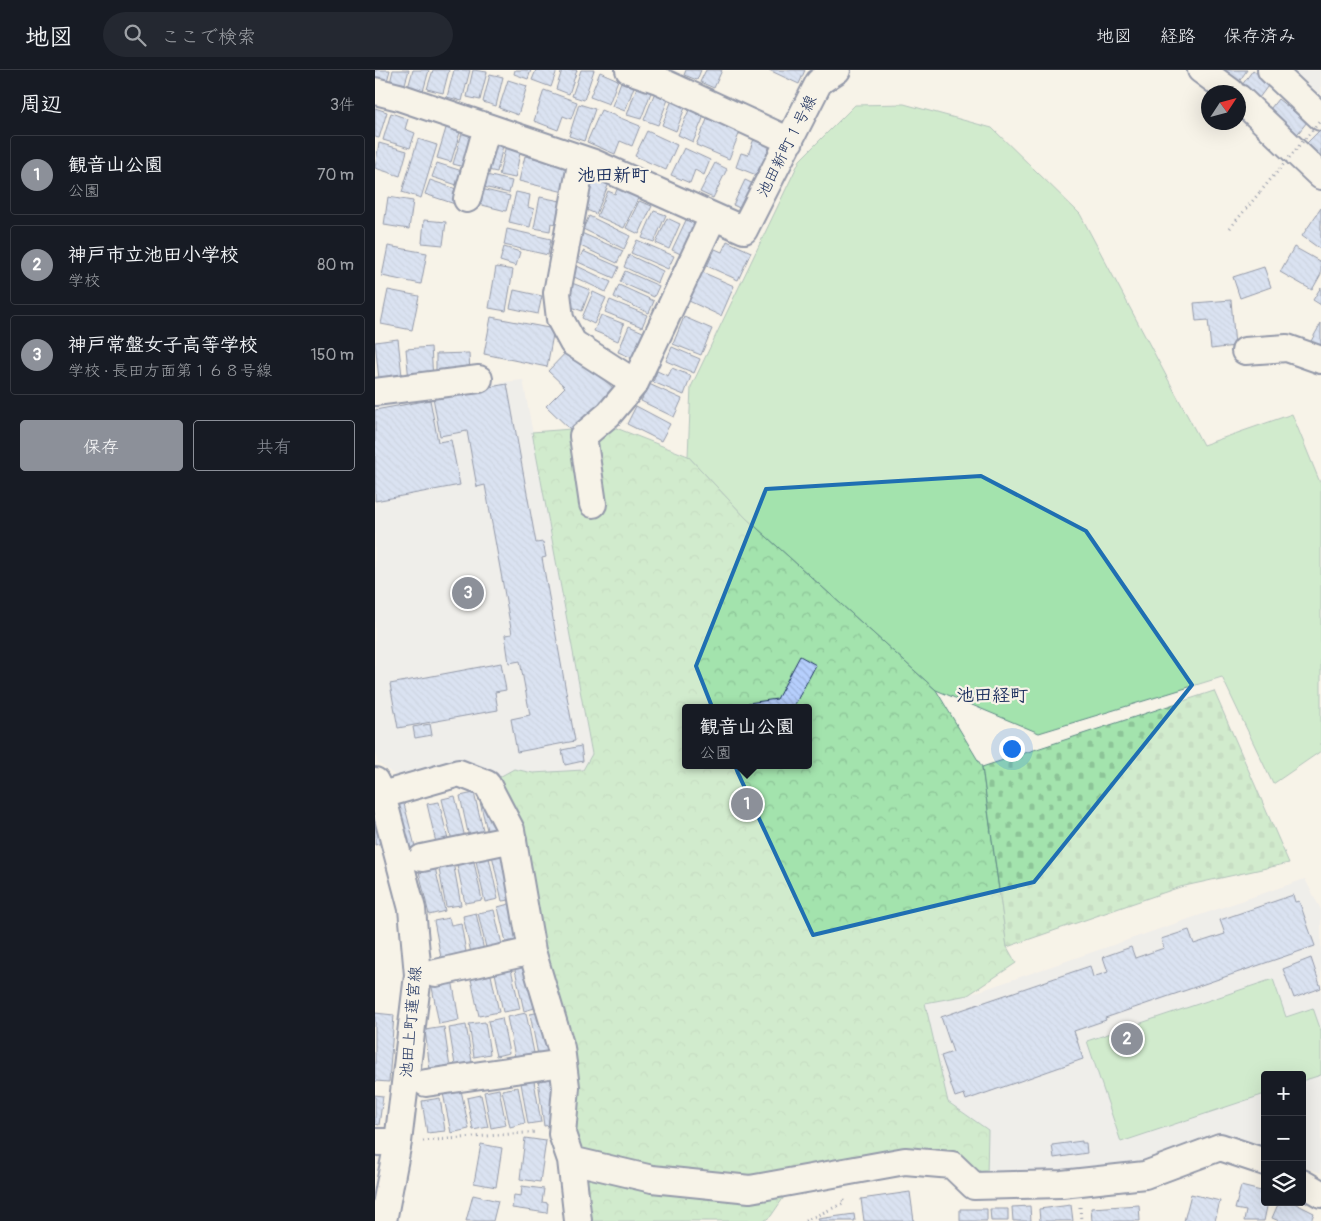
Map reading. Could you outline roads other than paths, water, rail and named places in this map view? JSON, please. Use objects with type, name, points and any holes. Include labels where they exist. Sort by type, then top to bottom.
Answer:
[{"type":"street","points":[[629,70],[657,80],[791,141]]},
{"type":"street","name":"池田新町１号線","points":[[713,217],[744,230],[791,141],[819,82],[837,70]]},
{"type":"street","points":[[1201,70],[1221,85]]},
{"type":"street","points":[[1271,70],[1318,109]]},
{"type":"street","points":[[375,91],[582,159],[713,217],[635,383],[609,414],[583,436],[593,504]]},
{"type":"street","points":[[1246,105],[1321,176]]},
{"type":"street","points":[[467,199],[487,127]]},
{"type":"street","points":[[582,159],[557,293],[560,319],[573,343],[635,383]]},
{"type":"street","points":[[1245,352],[1287,348],[1321,360]]},
{"type":"street","points":[[375,392],[479,379]]},
{"type":"street","points":[[378,788],[459,774],[487,784],[511,830],[531,951],[561,1048],[566,1087],[562,1134],[571,1160],[578,1221]]},
{"type":"street","name":"池田上町蓮宮線","points":[[378,788],[412,909],[418,975],[399,1142],[383,1221]]},
{"type":"street","points":[[422,858],[513,839]]},
{"type":"street","points":[[436,972],[531,951]]},
{"type":"street","points":[[426,1084],[563,1062]]},
{"type":"street","points":[[571,1160],[652,1179],[749,1189],[905,1161],[952,1165],[974,1186],[1062,1184],[1145,1175],[1219,1147],[1262,1161]]},
{"type":"street","points":[[1306,1185],[1321,1194]]},
{"type":"place","name":"神戸常盤女子高等学校","points":[[468,593]]},
{"type":"place","name":"観音山公園","points":[[747,804]]},
{"type":"place","name":"神戸市立池田小学校","points":[[1127,1039]]},
{"type":"district","name":"池田新町","points":[[613,175]]},
{"type":"district","name":"池田経町","points":[[992,695]]}]
